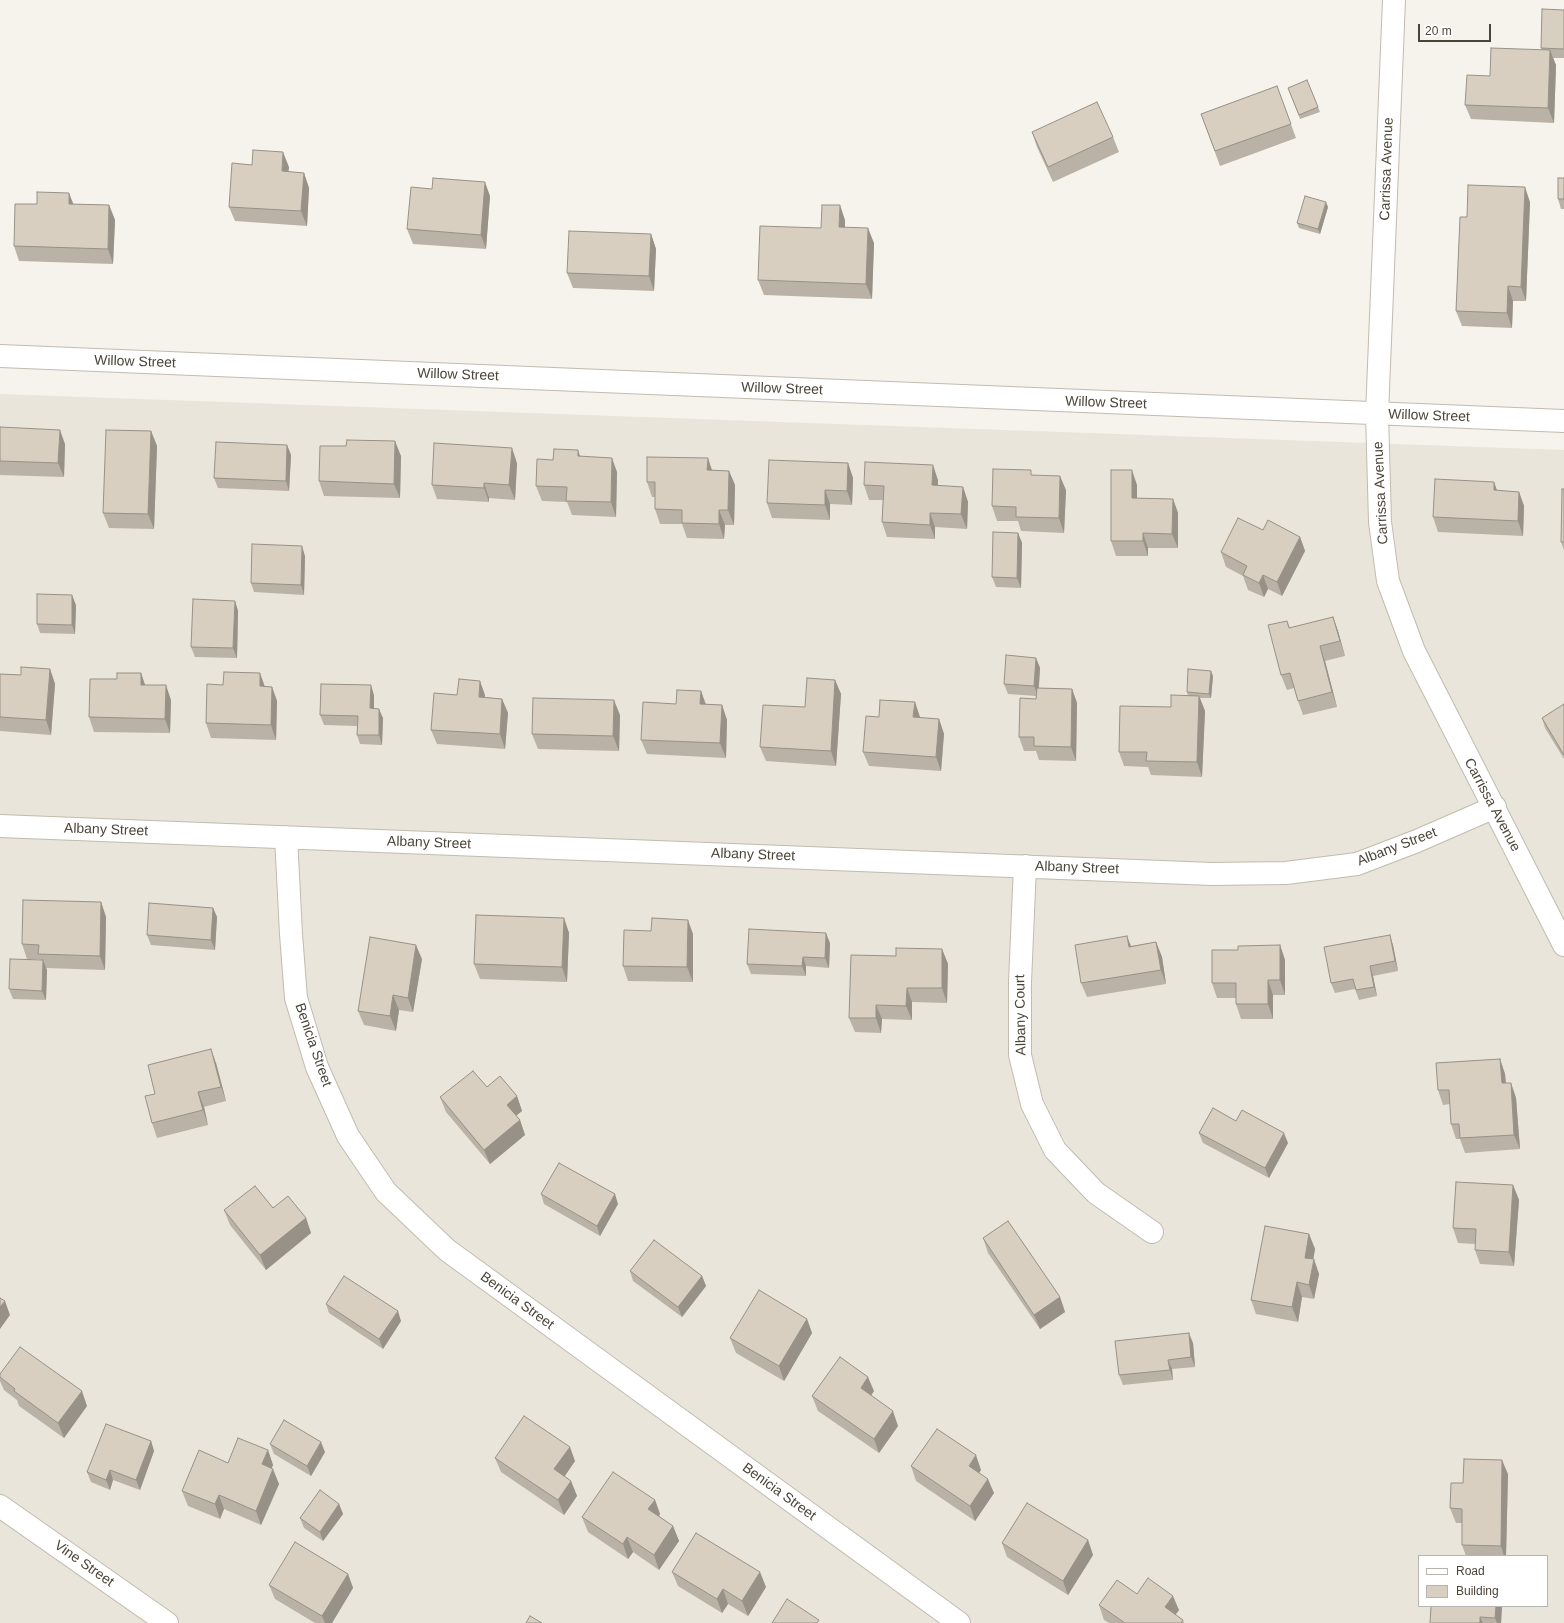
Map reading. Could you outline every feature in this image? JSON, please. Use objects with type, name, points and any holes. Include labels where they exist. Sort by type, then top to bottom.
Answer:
[{"type":"street","name":"Carrissa Avenue","points":[[1394,0],[1377,414],[1380,522],[1388,581],[1414,652],[1564,944]]},
{"type":"street","name":"Willow Street","points":[[0,356],[1564,421]]},
{"type":"street","name":"Albany Street","points":[[0,826],[1212,874],[1286,873],[1357,864],[1417,842],[1494,807]]},
{"type":"street","name":"Benicia Street","points":[[286,837],[296,998],[317,1067],[348,1136],[386,1192],[447,1250],[959,1623]]},
{"type":"street","name":"Albany Court","points":[[1025,866],[1020,982],[1020,1055],[1032,1104],[1055,1150],[1075,1172],[1096,1193],[1152,1232]]},
{"type":"street","name":"Vine Street","points":[[0,1506],[167,1623]]},
{"type":"shaded area","points":[[0,394],[1564,450],[1564,1623],[0,1623]]},
{"type":"building","points":[[1542,9],[1564,10],[1564,49],[1541,48]]},
{"type":"building","points":[[1491,48],[1550,50],[1548,108],[1465,105],[1467,75],[1490,76]]},
{"type":"building","points":[[1307,80],[1318,107],[1299,115],[1288,88]]},
{"type":"building","points":[[1277,86],[1291,124],[1215,151],[1201,114]]},
{"type":"building","points":[[1097,102],[1113,137],[1048,167],[1032,132]]},
{"type":"building","points":[[253,150],[283,152],[282,171],[304,173],[301,211],[229,207],[232,163],[252,165]]},
{"type":"building","points":[[433,178],[485,182],[481,235],[407,229],[411,187],[432,189]]},
{"type":"building","points":[[1558,178],[1564,178],[1564,199],[1558,199]]},
{"type":"building","points":[[1468,185],[1525,187],[1521,287],[1508,286],[1507,313],[1456,311],[1460,217],[1467,217]]},
{"type":"building","points":[[37,192],[69,193],[69,204],[109,205],[108,249],[14,246],[15,204],[37,204]]},
{"type":"building","points":[[1305,196],[1326,202],[1318,229],[1297,223]]},
{"type":"building","points":[[822,205],[840,205],[839,227],[868,228],[866,284],[758,280],[760,226],[821,228]]},
{"type":"building","points":[[569,231],[651,234],[649,276],[567,273]]},
{"type":"building","points":[[0,427],[60,430],[58,463],[0,461]]},
{"type":"building","points":[[106,430],[151,431],[148,514],[103,513]]},
{"type":"building","points":[[347,440],[395,441],[394,484],[319,481],[320,446],[346,446]]},
{"type":"building","points":[[216,442],[287,445],[286,481],[214,478]]},
{"type":"building","points":[[434,443],[512,448],[509,485],[484,483],[484,488],[432,485]]},
{"type":"building","points":[[554,449],[578,450],[578,456],[612,458],[611,502],[566,501],[567,487],[536,486],[537,459],[553,460]]},
{"type":"building","points":[[647,457],[708,458],[707,470],[729,471],[728,510],[719,510],[719,524],[682,523],[682,510],[655,509],[655,482],[647,482]]},
{"type":"building","points":[[769,460],[848,463],[847,491],[825,490],[825,505],[767,503]]},
{"type":"building","points":[[865,462],[933,465],[932,485],[963,487],[961,514],[930,513],[930,525],[882,522],[884,486],[864,485]]},
{"type":"building","points":[[993,469],[1031,470],[1031,475],[1060,476],[1059,518],[1016,517],[1016,507],[992,506]]},
{"type":"building","points":[[1111,470],[1132,470],[1132,498],[1173,499],[1172,534],[1143,533],[1143,541],[1111,541]]},
{"type":"building","points":[[1435,479],[1494,482],[1494,490],[1519,492],[1518,521],[1433,517]]},
{"type":"building","points":[[1562,489],[1564,489],[1564,542],[1561,542]]},
{"type":"building","points":[[1238,518],[1263,530],[1268,520],[1300,537],[1277,582],[1263,575],[1259,583],[1243,575],[1247,566],[1221,552]]},
{"type":"building","points":[[993,532],[1018,533],[1017,578],[992,577]]},
{"type":"building","points":[[252,544],[302,546],[301,585],[251,583]]},
{"type":"building","points":[[37,594],[72,595],[72,625],[37,624]]},
{"type":"building","points":[[193,599],[235,601],[233,648],[191,647]]},
{"type":"building","points":[[1333,617],[1340,641],[1320,646],[1332,692],[1298,701],[1290,673],[1281,675],[1268,625],[1287,621],[1289,628]]},
{"type":"building","points":[[1006,655],[1036,658],[1034,686],[1004,684]]},
{"type":"building","points":[[21,667],[50,669],[46,720],[0,717],[0,674],[21,675]]},
{"type":"building","points":[[1188,669],[1211,671],[1209,694],[1187,692]]},
{"type":"building","points":[[224,672],[260,673],[260,686],[272,687],[271,725],[206,723],[207,684],[223,685]]},
{"type":"building","points":[[117,673],[141,673],[141,685],[166,685],[165,719],[89,717],[90,679],[117,679]]},
{"type":"building","points":[[807,678],[835,680],[831,751],[760,747],[763,705],[805,707]]},
{"type":"building","points":[[459,679],[480,681],[479,697],[502,699],[500,734],[431,730],[434,693],[457,695]]},
{"type":"building","points":[[321,684],[371,685],[370,708],[379,709],[379,735],[357,735],[358,716],[320,715]]},
{"type":"building","points":[[1037,688],[1072,689],[1071,747],[1034,746],[1034,737],[1019,737],[1020,698],[1036,699]]},
{"type":"building","points":[[677,690],[701,691],[700,704],[722,705],[720,743],[641,740],[643,702],[676,704]]},
{"type":"building","points":[[1171,695],[1199,696],[1197,762],[1146,761],[1147,752],[1119,752],[1120,706],[1171,707]]},
{"type":"building","points":[[533,698],[614,700],[613,736],[532,734]]},
{"type":"building","points":[[880,700],[915,702],[913,717],[939,719],[936,757],[863,752],[866,716],[879,717]]},
{"type":"building","points":[[1564,704],[1564,755],[1542,718]]},
{"type":"building","points":[[23,900],[101,902],[100,956],[38,954],[39,945],[22,944]]},
{"type":"building","points":[[149,903],[213,908],[211,940],[147,935]]},
{"type":"building","points":[[476,915],[564,918],[562,967],[474,964]]},
{"type":"building","points":[[652,918],[688,920],[687,967],[623,966],[624,930],[651,931]]},
{"type":"building","points":[[749,929],[826,933],[825,958],[803,957],[802,966],[747,964]]},
{"type":"building","points":[[1390,935],[1395,961],[1370,966],[1374,987],[1356,990],[1353,979],[1331,983],[1324,947]]},
{"type":"building","points":[[1127,936],[1129,947],[1156,942],[1161,970],[1081,983],[1075,945]]},
{"type":"building","points":[[370,937],[416,945],[408,998],[393,995],[390,1016],[358,1011]]},
{"type":"building","points":[[1280,945],[1280,980],[1268,980],[1268,1004],[1236,1004],[1236,983],[1212,983],[1212,950],[1238,950],[1238,946]]},
{"type":"building","points":[[896,948],[942,949],[942,988],[907,988],[906,1006],[876,1005],[876,1018],[849,1018],[851,955],[896,956]]},
{"type":"building","points":[[10,959],[43,960],[42,991],[9,989]]},
{"type":"building","points":[[211,1049],[221,1087],[198,1092],[203,1110],[152,1123],[145,1096],[155,1094],[148,1065]]},
{"type":"building","points":[[1500,1059],[1502,1083],[1511,1083],[1514,1135],[1460,1138],[1459,1124],[1451,1124],[1449,1090],[1438,1090],[1436,1063]]},
{"type":"building","points":[[473,1071],[487,1087],[500,1076],[517,1096],[507,1105],[520,1120],[484,1150],[440,1097]]},
{"type":"building","points":[[1213,1108],[1236,1121],[1242,1110],[1284,1133],[1265,1168],[1199,1133]]},
{"type":"building","points":[[559,1163],[615,1194],[597,1226],[541,1194]]},
{"type":"building","points":[[1456,1182],[1513,1185],[1509,1252],[1475,1250],[1476,1229],[1453,1228]]},
{"type":"building","points":[[255,1186],[273,1208],[288,1196],[306,1218],[260,1255],[224,1210]]},
{"type":"building","points":[[1008,1221],[1060,1297],[1034,1315],[983,1238]]},
{"type":"building","points":[[1265,1226],[1309,1234],[1305,1258],[1314,1259],[1309,1285],[1297,1282],[1292,1307],[1251,1300]]},
{"type":"building","points":[[654,1240],[702,1276],[678,1307],[630,1271]]},
{"type":"building","points":[[344,1276],[398,1311],[379,1339],[326,1304]]},
{"type":"building","points":[[759,1290],[807,1319],[779,1366],[730,1338]]},
{"type":"building","points":[[0,1298],[5,1301],[0,1307]]},
{"type":"building","points":[[1189,1333],[1191,1357],[1168,1360],[1170,1370],[1119,1375],[1115,1341]]},
{"type":"building","points":[[20,1347],[82,1391],[58,1423],[14,1391],[15,1389],[0,1377],[0,1374]]},
{"type":"building","points":[[840,1357],[868,1377],[861,1388],[893,1411],[874,1439],[812,1396]]},
{"type":"building","points":[[524,1416],[570,1447],[554,1469],[571,1481],[558,1500],[495,1458]]},
{"type":"building","points":[[284,1420],[321,1442],[307,1466],[270,1444]]},
{"type":"building","points":[[106,1424],[151,1441],[136,1480],[110,1470],[106,1480],[87,1472]]},
{"type":"building","points":[[937,1429],[976,1455],[969,1466],[988,1479],[970,1506],[911,1466]]},
{"type":"building","points":[[238,1438],[268,1450],[262,1464],[273,1469],[256,1511],[219,1495],[215,1504],[182,1491],[199,1450],[228,1463]]},
{"type":"building","points":[[1464,1459],[1502,1460],[1501,1546],[1462,1545],[1462,1509],[1450,1508],[1451,1483],[1463,1483]]},
{"type":"building","points":[[613,1472],[655,1500],[648,1509],[673,1526],[654,1555],[627,1537],[623,1544],[582,1517]]},
{"type":"building","points":[[320,1490],[339,1504],[320,1532],[300,1518]]},
{"type":"building","points":[[1027,1503],[1088,1540],[1063,1581],[1002,1543]]},
{"type":"building","points":[[696,1533],[760,1572],[742,1601],[723,1589],[717,1599],[672,1572]]},
{"type":"building","points":[[295,1542],[348,1574],[322,1616],[269,1585]]},
{"type":"building","points":[[1148,1578],[1173,1596],[1165,1607],[1183,1620],[1181,1623],[1125,1623],[1099,1605],[1117,1580],[1137,1594]]},
{"type":"building","points":[[787,1599],[819,1620],[817,1623],[772,1623]]},
{"type":"building","points":[[1431,1607],[1496,1607],[1495,1618],[1480,1617],[1480,1623],[1430,1623]]},
{"type":"building","points":[[530,1616],[542,1623],[526,1623]]}]
